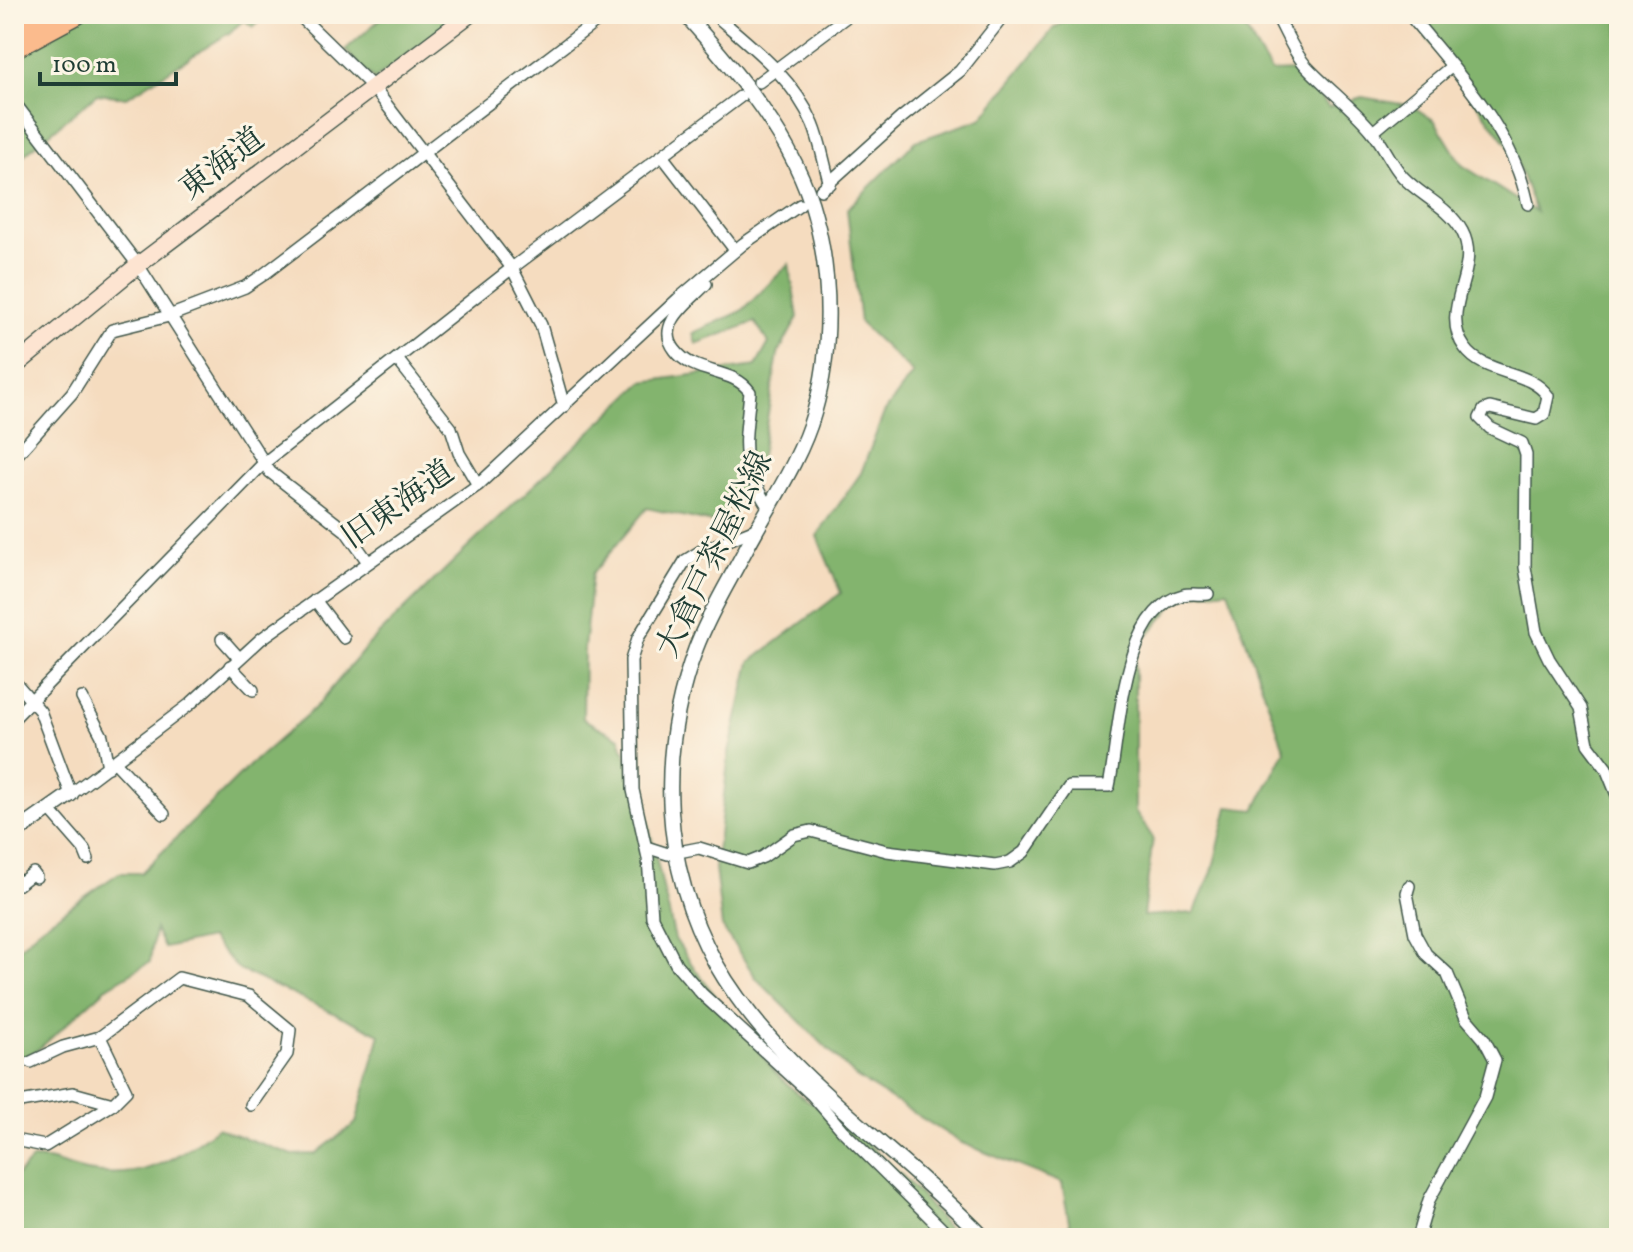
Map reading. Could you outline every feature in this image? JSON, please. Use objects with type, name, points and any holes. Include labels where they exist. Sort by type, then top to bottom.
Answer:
[{"type":"highway","points":[[14,28],[33,14]]},
{"type":"highway","points":[[14,28],[42,14]]},
{"type":"highway","points":[[14,40],[58,14]]},
{"type":"highway","points":[[14,48],[77,14]]},
{"type":"main road","name":"東海道","points":[[14,367],[138,265],[470,14]]},
{"type":"street","points":[[298,14],[373,87],[512,268],[541,325],[564,406]]},
{"type":"street","points":[[14,458],[72,393],[112,330],[169,316],[245,287],[606,14]]},
{"type":"street","name":"大倉戸茶屋松線","points":[[685,14],[746,84],[797,170],[817,227],[826,278],[827,344],[814,414],[697,646],[681,694],[670,755],[669,818],[676,852],[693,914],[717,965],[743,1002],[788,1056],[984,1238]]},
{"type":"street","points":[[714,14],[776,69],[813,125],[825,187],[901,118],[960,71],[1005,14]]},
{"type":"street","points":[[759,82],[850,14]]},
{"type":"street","points":[[1276,14],[1305,65],[1373,132],[1403,177],[1450,215],[1462,231],[1468,266],[1454,311],[1459,338],[1467,352],[1479,362],[1541,386],[1548,396],[1544,414],[1536,419],[1490,408],[1484,410],[1480,418],[1490,428],[1522,443],[1526,455],[1525,567],[1536,632],[1549,659],[1581,708],[1588,744],[1601,759],[1619,800]]},
{"type":"street","points":[[1409,14],[1452,66],[1512,150],[1528,204]]},
{"type":"street","points":[[1373,132],[1452,66]]},
{"type":"street","points":[[14,718],[264,463],[512,268],[740,97]]},
{"type":"street","points":[[14,104],[138,265],[264,463],[285,486],[346,531],[368,562]]},
{"type":"street","points":[[663,157],[735,250]]},
{"type":"street","name":"旧東海道","points":[[14,834],[189,705],[239,658],[315,600],[478,485],[735,250],[800,205]]},
{"type":"street","points":[[702,279],[706,284],[673,318],[667,332],[670,343],[695,367],[744,383],[750,392],[745,465],[749,479],[769,508]]},
{"type":"street","points":[[397,359],[451,428],[459,453],[478,485]]},
{"type":"street","points":[[758,528],[685,561],[638,638],[631,660],[633,790],[646,847],[652,917],[676,964],[702,994],[812,1095],[843,1131],[951,1238]]},
{"type":"street","points":[[646,847],[659,853],[699,848],[748,863],[763,857],[794,835],[811,831],[887,851],[973,864],[1010,862],[1024,852],[1069,786],[1109,786],[1126,683],[1145,628],[1161,609],[1182,595],[1208,594]]},
{"type":"street","points":[[315,600],[344,638]]},
{"type":"street","points":[[222,639],[239,658]]},
{"type":"street","points":[[230,666],[253,690]]},
{"type":"street","points":[[14,681],[32,699],[71,794]]},
{"type":"street","points":[[82,698],[102,736],[112,764],[164,814]]},
{"type":"street","points":[[49,809],[84,849],[88,859]]},
{"type":"street","points":[[14,877],[19,884],[33,873],[36,877]]},
{"type":"street","points":[[1409,886],[1407,893],[1415,934],[1426,954],[1447,973],[1466,1018],[1484,1039],[1495,1060],[1485,1097],[1429,1200],[1418,1238]]},
{"type":"street","points":[[31,1062],[63,1047],[100,1037],[179,978],[249,996],[290,1030],[287,1054],[251,1105]]},
{"type":"street","points":[[14,1140],[45,1146],[113,1104],[126,1091],[100,1037]]},
{"type":"street","points":[[14,1103],[73,1093],[113,1104]]},
{"type":"green space","points":[[84,14],[267,14],[253,27],[244,20],[229,33],[127,97],[97,94],[14,163],[14,55]]},
{"type":"green space","points":[[386,14],[460,14],[374,80],[345,50]]},
{"type":"green space","points":[[1078,14],[1236,14],[1271,72],[1296,71],[1329,107],[1362,97],[1412,106],[1435,121],[1462,165],[1536,212],[1512,150],[1409,14],[1619,14],[1619,1238],[1072,1238],[1062,1183],[962,1143],[856,1077],[757,979],[722,927],[715,868],[729,753],[750,662],[841,593],[817,536],[861,473],[884,413],[913,373],[860,323],[847,209],[916,141],[981,119],[1054,28]],"holes":[[[1228,590],[1285,751],[1255,810],[1228,807],[1212,872],[1194,913],[1143,916],[1153,838],[1135,811],[1135,650],[1182,595]]]},
{"type":"green space","points":[[789,264],[798,317],[778,354],[761,455],[718,524],[647,508],[592,574],[584,648],[583,719],[620,738],[647,818],[675,939],[697,972],[775,1072],[797,1093],[853,1130],[908,1181],[956,1238],[14,1238],[14,1179],[32,1159],[86,1171],[124,1173],[156,1166],[171,1159],[217,1128],[293,1155],[315,1154],[356,1123],[380,1034],[239,970],[210,938],[164,948],[155,929],[150,962],[109,986],[40,1048],[14,1063],[14,953],[41,927],[119,873],[141,873],[251,764],[317,706],[368,645],[462,553],[643,382],[756,366],[769,343],[755,322],[696,344],[693,333],[742,311]]}]
